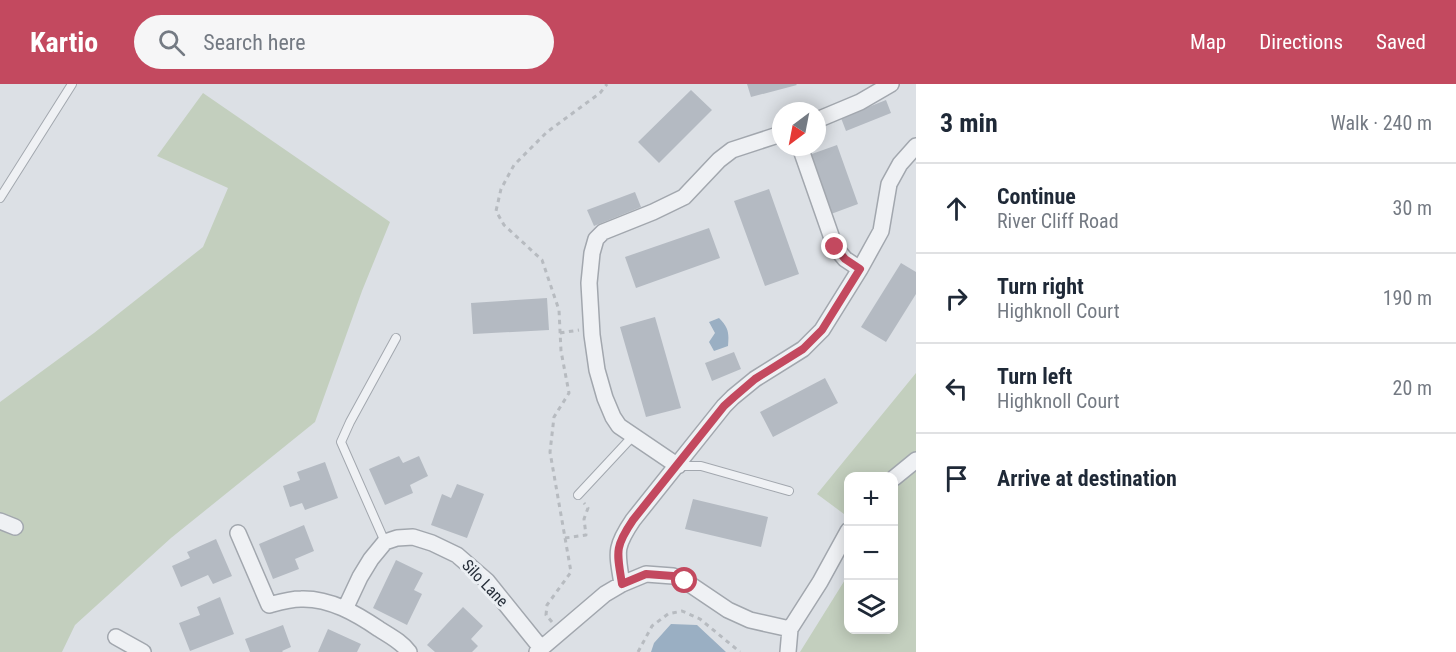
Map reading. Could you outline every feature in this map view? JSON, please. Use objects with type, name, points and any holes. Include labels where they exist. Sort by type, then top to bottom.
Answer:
[{"type":"street","points":[[826,116],[860,102],[891,84]]},
{"type":"street","points":[[678,466],[619,426],[605,398],[597,370],[592,334],[589,283],[592,253],[597,239],[603,232],[684,197],[719,160],[732,150],[772,137]]},
{"type":"street","points":[[622,584],[618,547],[633,520],[724,406],[755,379],[803,349],[822,330],[881,231],[889,184],[900,164],[916,146]]},
{"type":"street","points":[[803,156],[835,247],[845,259],[860,269]]},
{"type":"street","points":[[898,475],[916,460]]},
{"type":"street","points":[[0,521],[15,527]]},
{"type":"street","points":[[238,532],[269,605],[303,598],[323,601],[345,609],[371,623],[405,646],[409,652]]},
{"type":"street","name":"Silo Lane","points":[[385,542],[397,538],[413,537],[457,555],[487,581],[539,650]]},
{"type":"street","points":[[788,652],[790,629],[844,540]]},
{"type":"street","points":[[345,609],[360,577],[385,542]]},
{"type":"street","points":[[539,650],[606,594],[646,574],[673,576],[685,581],[728,610],[750,620],[790,629]]},
{"type":"street","points":[[116,637],[143,652]]},
{"type":"lane","points":[[0,198],[72,84]]},
{"type":"lane","points":[[385,542],[341,442],[396,338]]},
{"type":"lane","points":[[578,495],[633,436]]},
{"type":"lane","points":[[678,466],[701,466],[789,491]]},
{"type":"path","points":[[561,632],[546,615],[547,604],[571,572],[550,453],[554,417],[569,393],[561,351],[559,310],[542,260],[504,225],[496,211],[501,189],[514,165],[548,132],[600,93],[607,84]]},
{"type":"path","points":[[565,538],[586,535],[584,519],[588,508],[578,495]]},
{"type":"path","points":[[638,652],[652,626],[668,614],[682,611],[700,619],[740,652]]},
{"type":"green space","points":[[203,93],[390,222],[362,291],[315,422],[171,538],[75,625],[62,652],[0,652],[0,402],[94,333],[203,247],[228,188],[157,156]]},
{"type":"green space","points":[[916,373],[916,652],[800,652],[844,581],[844,634],[898,634],[898,472],[844,472],[844,514],[817,494]]},
{"type":"water","points":[[719,318],[728,331],[728,346],[714,351],[709,342],[715,333],[709,322]]},
{"type":"water","points":[[671,624],[697,625],[726,652],[651,652],[654,643]]},
{"type":"building","points":[[747,84],[796,84],[797,85],[751,97]]},
{"type":"building","points":[[691,90],[712,110],[659,163],[638,142]]},
{"type":"building","points":[[886,100],[891,113],[846,131],[841,118]]},
{"type":"building","points":[[837,145],[858,204],[831,214],[809,156],[826,156],[826,149]]},
{"type":"building","points":[[769,189],[799,274],[765,286],[734,201]]},
{"type":"building","points":[[635,192],[641,207],[594,226],[587,210]]},
{"type":"building","points":[[709,228],[720,258],[636,288],[625,257]]},
{"type":"building","points":[[901,263],[916,272],[916,294],[886,342],[861,327]]},
{"type":"building","points":[[547,298],[549,330],[473,334],[471,303]]},
{"type":"building","points":[[655,317],[681,408],[646,417],[620,327]]},
{"type":"building","points":[[734,352],[741,369],[712,381],[705,363]]},
{"type":"building","points":[[825,378],[838,403],[773,437],[760,412]]},
{"type":"building","points":[[399,456],[403,463],[419,456],[428,476],[410,485],[413,493],[385,505],[369,469]]},
{"type":"building","points":[[325,462],[338,498],[305,510],[302,503],[290,507],[283,486],[300,480],[297,472]]},
{"type":"building","points":[[457,484],[484,494],[467,538],[431,525],[442,494],[451,498]]},
{"type":"building","points":[[693,499],[768,517],[761,547],[685,529]]},
{"type":"building","points":[[304,525],[314,551],[295,559],[299,569],[273,579],[259,544]]},
{"type":"building","points":[[216,539],[232,576],[213,584],[208,575],[181,587],[172,566],[190,558],[187,552]]},
{"type":"building","points":[[396,560],[423,573],[414,590],[422,594],[407,625],[373,608]]},
{"type":"building","points":[[220,597],[234,634],[190,651],[179,623],[200,615],[197,607]]},
{"type":"building","points":[[463,607],[483,626],[471,639],[478,646],[472,652],[435,652],[427,645]]},
{"type":"building","points":[[283,625],[291,647],[283,652],[250,652],[245,639]]},
{"type":"building","points":[[328,629],[361,644],[357,652],[318,652]]},
{"type":"route","points":[[685,581],[673,576],[646,574],[622,584],[618,547],[623,535],[724,406],[755,379],[803,349],[822,330],[860,269],[845,259],[835,247]]}]
